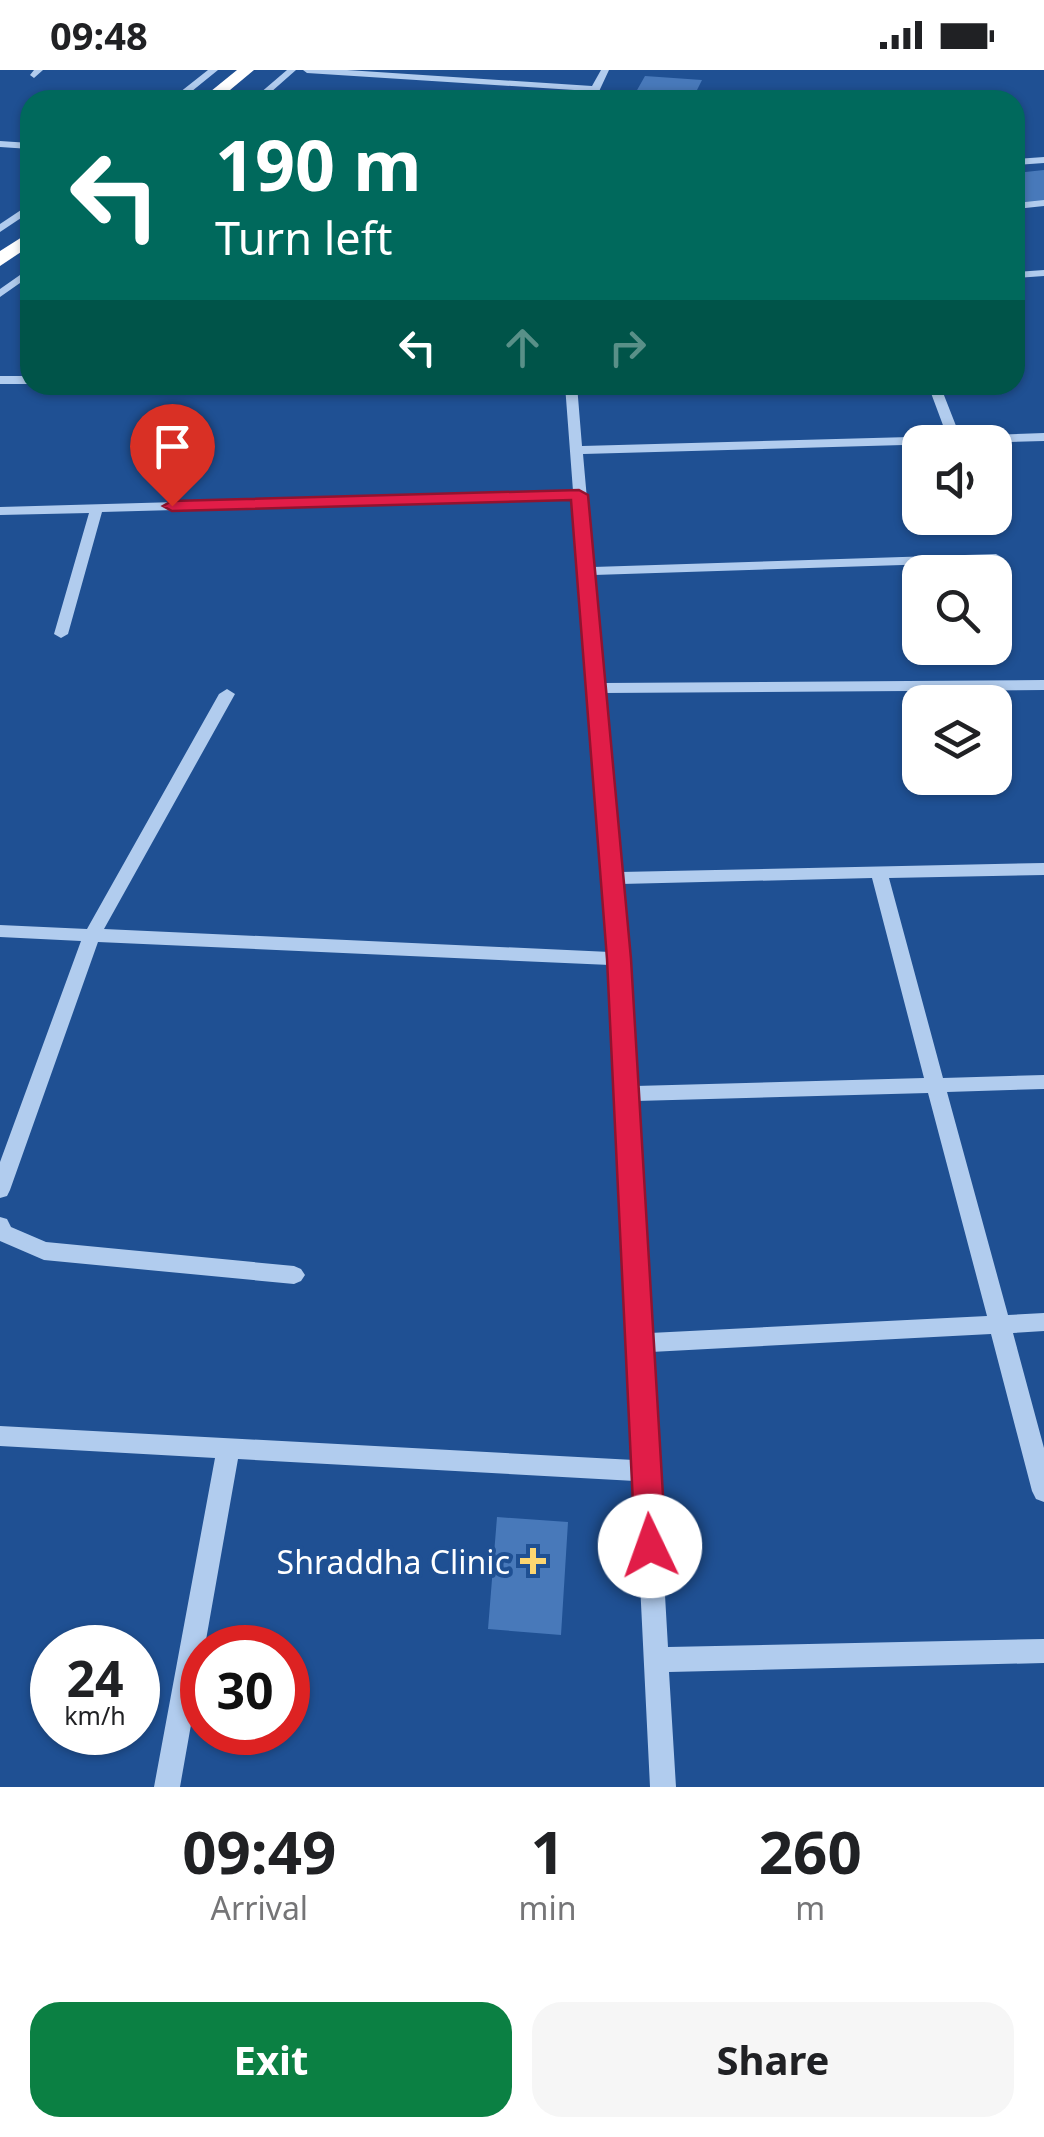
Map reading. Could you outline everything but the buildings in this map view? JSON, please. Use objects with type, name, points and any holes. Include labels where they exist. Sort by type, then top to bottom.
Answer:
[{"type":"highway","points":[[221,90],[246,70]]},
{"type":"highway","points":[[243,90],[268,70]]},
{"type":"highway","points":[[0,260],[20,245]]},
{"type":"street","points":[[188,90],[214,70]]},
{"type":"street","points":[[268,90],[292,70]]},
{"type":"street","points":[[307,70],[596,89],[605,70]]},
{"type":"street","points":[[0,294],[20,279]]},
{"type":"street","points":[[572,395],[619,959],[663,1787]]},
{"type":"street","points":[[938,395],[949,425]]},
{"type":"street","points":[[1012,440],[1042,440]]},
{"type":"street","points":[[576,450],[902,441]]},
{"type":"street","points":[[0,511],[579,495]]},
{"type":"street","points":[[61,634],[98,508]]},
{"type":"street","points":[[586,572],[902,561]]},
{"type":"street","points":[[596,688],[1044,685]]},
{"type":"street","points":[[0,1190],[92,935],[227,694]]},
{"type":"street","points":[[612,878],[1044,869]]},
{"type":"street","points":[[879,872],[1044,1491]]},
{"type":"street","points":[[0,931],[619,959]]},
{"type":"street","points":[[627,1094],[1044,1082]]},
{"type":"street","points":[[0,1225],[1,1232],[44,1251],[294,1275]]},
{"type":"street","points":[[639,1343],[1044,1322]]},
{"type":"street","points":[[0,1436],[646,1471]]},
{"type":"street","points":[[167,1787],[228,1448]]},
{"type":"street","points":[[656,1660],[1044,1651]]},
{"type":"place","name":"Shraddha Clinic","points":[[533,1561]]},
{"type":"route","points":[[172,506],[579,495],[619,959],[650,1546]]}]
